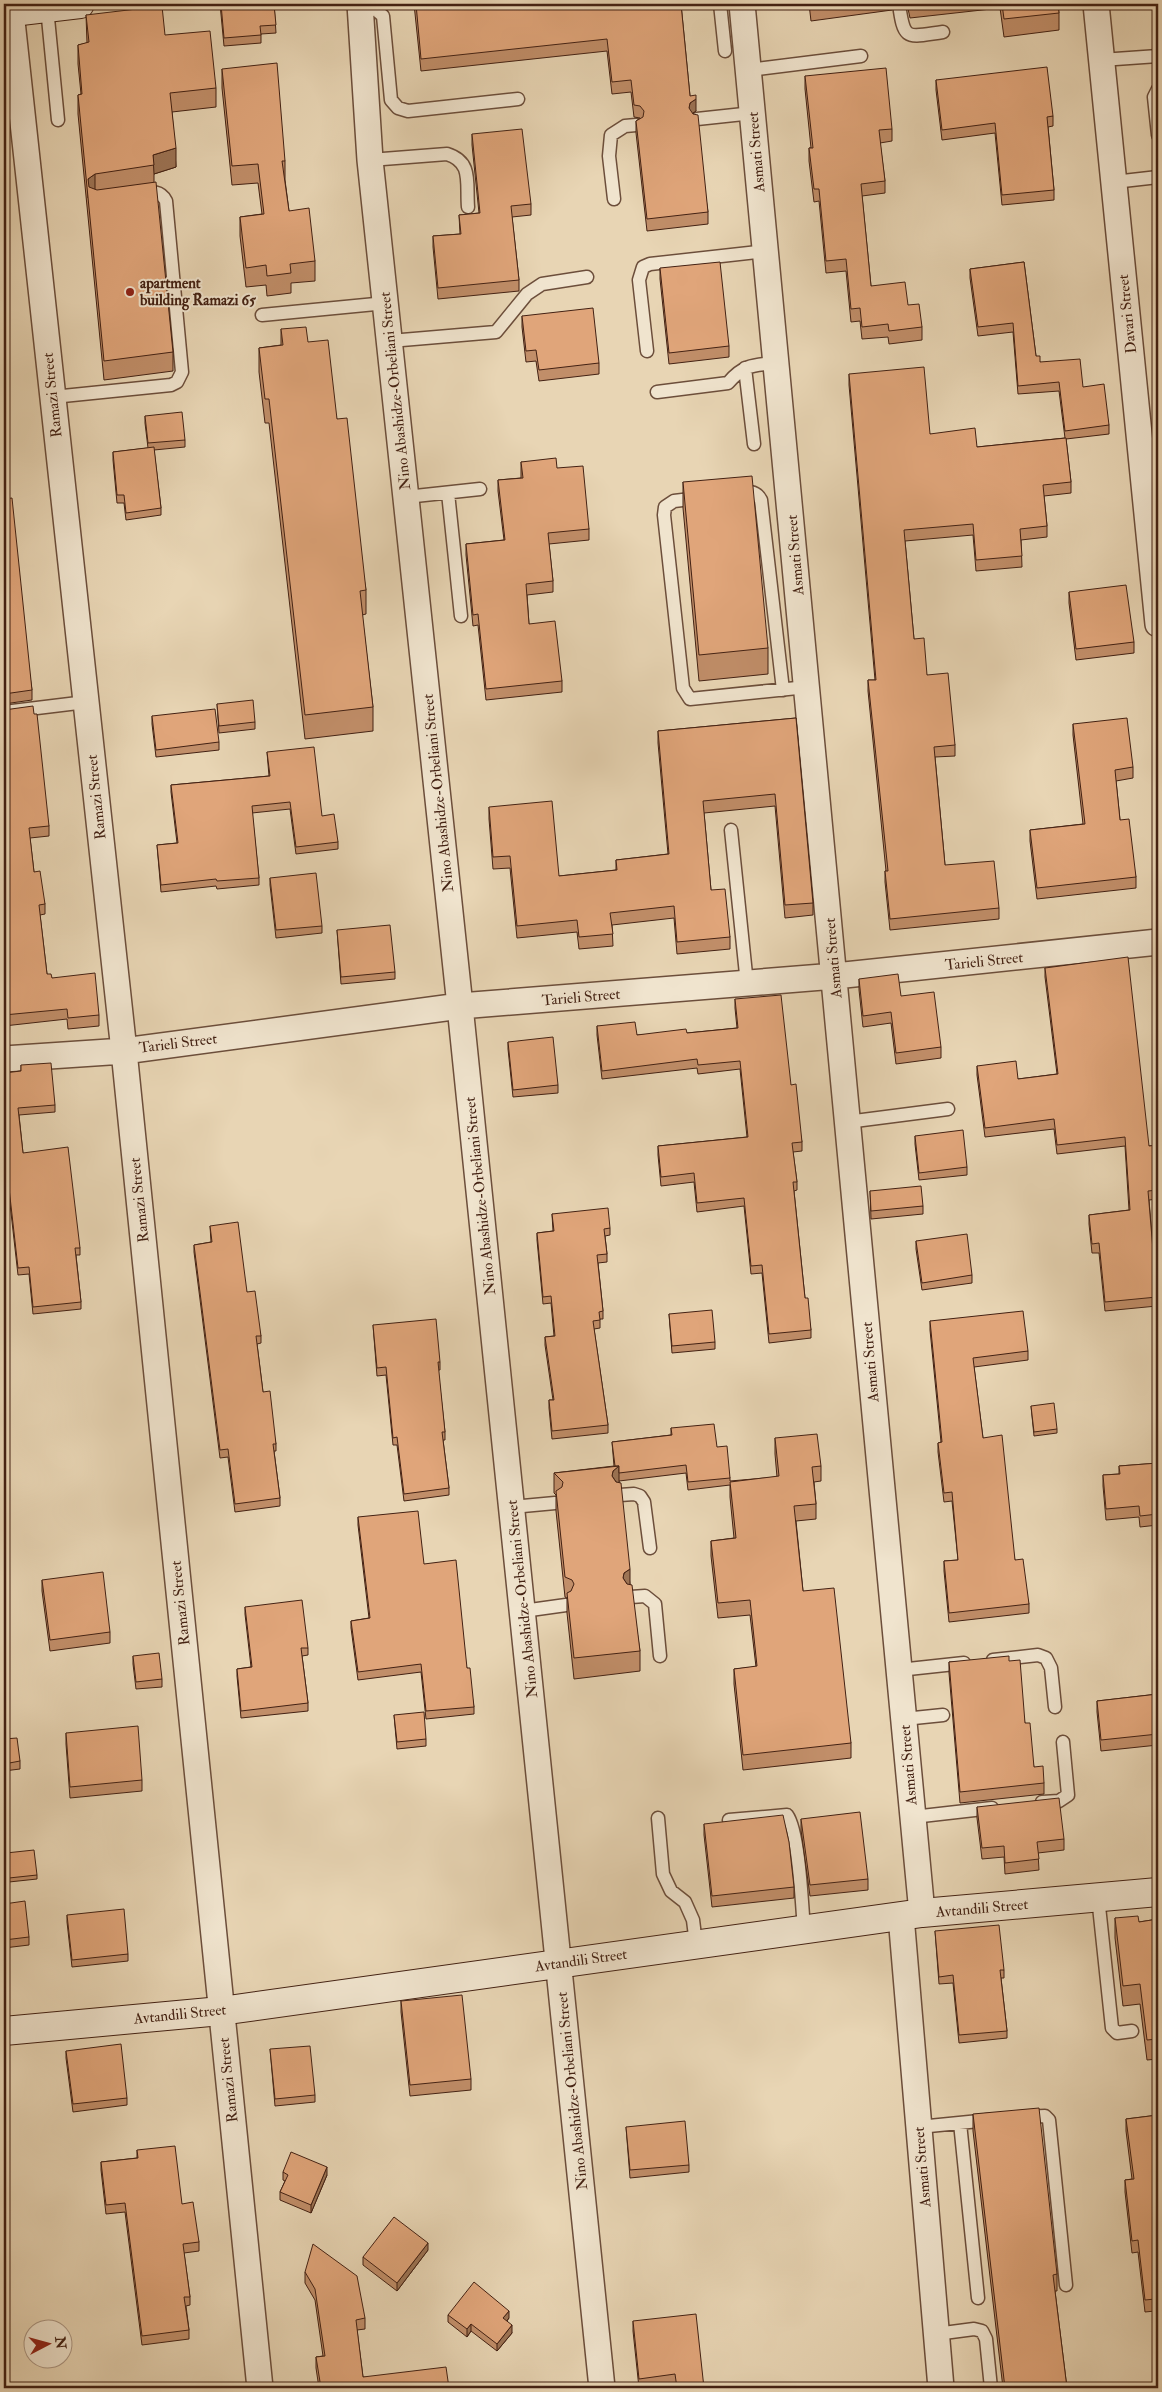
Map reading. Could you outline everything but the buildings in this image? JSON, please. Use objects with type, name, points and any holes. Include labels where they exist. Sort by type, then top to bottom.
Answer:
[{"type":"street","points":[[7,13],[80,4]]},
{"type":"street","name":"Asmati Street","points":[[742,4],[913,1817],[912,1915],[919,2127],[941,2388]]},
{"type":"street","name":"Davari Street","points":[[1096,4],[1158,624]]},
{"type":"street","name":"Nino Abashidze-Orbeliani Street","points":[[360,6],[370,160],[523,1611],[602,2388]]},
{"type":"street","name":"Ramazi Street","points":[[7,13],[53,397],[124,1051],[260,2388]]},
{"type":"street","name":"Tarieli Street","points":[[4,1059],[124,1051],[460,1006],[835,976],[1158,942]]},
{"type":"street","name":"Avtandili Street","points":[[4,2031],[221,2011],[912,1915],[1158,1892]]},
{"type":"lane","points":[[720,4],[725,51]]},
{"type":"lane","points":[[899,4],[902,27],[909,34],[917,36],[943,32]]},
{"type":"lane","points":[[360,6],[376,10],[383,16],[391,100],[398,108],[408,112],[518,99]]},
{"type":"lane","points":[[47,8],[58,120]]},
{"type":"lane","points":[[749,70],[861,56]]},
{"type":"lane","points":[[1101,60],[1158,56]]},
{"type":"lane","points":[[1158,89],[1154,97],[1158,135]]},
{"type":"lane","points":[[697,119],[753,113]]},
{"type":"lane","points":[[614,198],[609,156],[611,135],[625,126],[636,125]]},
{"type":"lane","points":[[370,160],[447,154],[458,158],[465,165],[468,207]]},
{"type":"lane","points":[[1114,182],[1158,177]]},
{"type":"lane","points":[[53,397],[171,384],[177,382],[182,372],[166,201],[160,193],[156,192],[131,196]]},
{"type":"lane","points":[[647,351],[639,280],[643,267],[650,264],[766,251]]},
{"type":"lane","points":[[390,341],[496,332],[527,294],[542,284],[586,277]]},
{"type":"lane","points":[[262,315],[386,303]]},
{"type":"lane","points":[[657,392],[728,383],[738,371],[745,368],[776,363]]},
{"type":"lane","points":[[745,368],[754,444]]},
{"type":"lane","points":[[406,497],[480,489]]},
{"type":"lane","points":[[783,690],[761,500],[756,493],[751,492],[674,501],[665,507],[664,515],[683,688],[690,699],[783,690],[807,687]]},
{"type":"lane","points":[[448,493],[462,616]]},
{"type":"lane","points":[[4,712],[86,702]]},
{"type":"lane","points":[[730,830],[747,984]]},
{"type":"lane","points":[[847,1122],[948,1109]]},
{"type":"lane","points":[[620,1495],[634,1494],[640,1496],[644,1502],[650,1548]]},
{"type":"lane","points":[[512,1507],[555,1503]]},
{"type":"lane","points":[[631,1597],[645,1596],[655,1604],[660,1656]]},
{"type":"lane","points":[[523,1611],[566,1606]]},
{"type":"lane","points":[[899,1670],[1038,1655],[1046,1658],[1051,1668],[1055,1707]]},
{"type":"lane","points":[[904,1719],[943,1715]]},
{"type":"lane","points":[[1030,1804],[1059,1801],[1068,1795],[1064,1742]]},
{"type":"lane","points":[[913,1817],[1000,1807]]},
{"type":"lane","points":[[729,1820],[778,1814],[787,1815],[790,1819],[804,1930]]},
{"type":"lane","points":[[658,1818],[663,1874],[671,1891],[684,1902],[693,1920],[696,1944]]},
{"type":"lane","points":[[1098,1897],[1112,2028],[1117,2033],[1132,2031]]},
{"type":"lane","points":[[919,2127],[1039,2115],[1045,2116],[1049,2120],[1066,2285]]},
{"type":"lane","points":[[960,2123],[978,2298]]},
{"type":"lane","points":[[936,2334],[974,2329],[982,2331],[986,2339],[991,2388]]},
{"type":"place","name":"apartment building Ramazi 65","points":[[130,292]]}]
